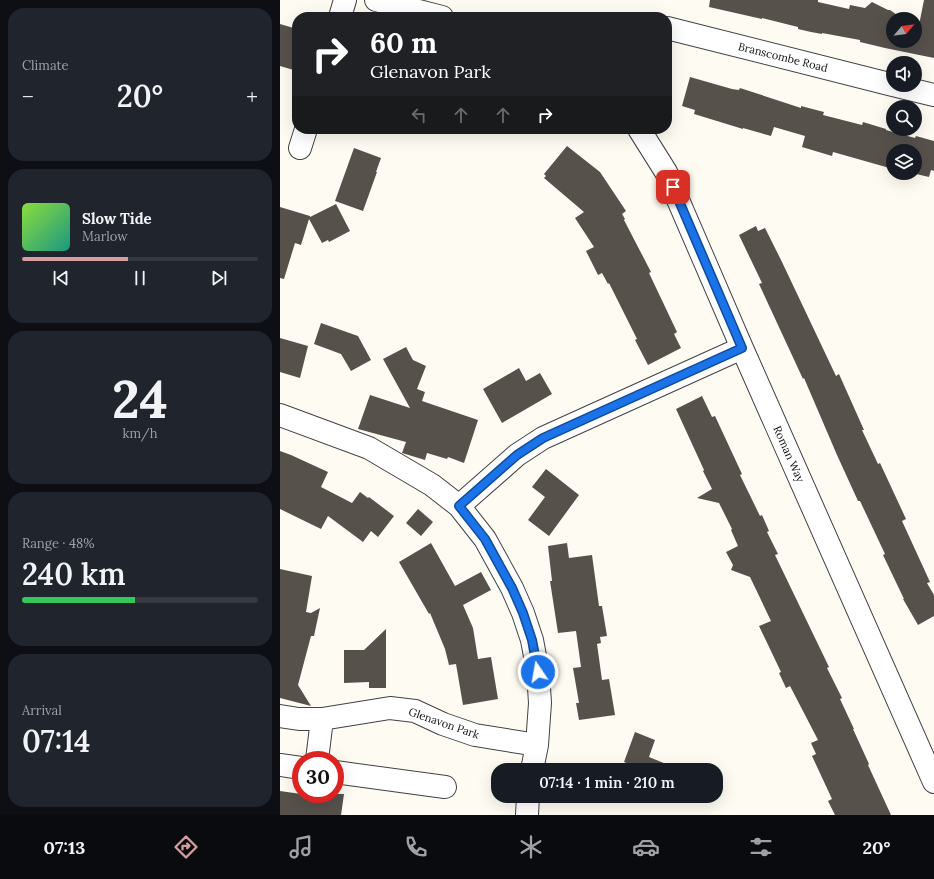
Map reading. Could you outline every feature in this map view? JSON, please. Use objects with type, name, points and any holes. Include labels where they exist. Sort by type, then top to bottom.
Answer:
[{"type":"street","points":[[341,12],[345,0]]},
{"type":"street","points":[[376,0],[423,12]]},
{"type":"street","name":"Branscombe Road","points":[[672,32],[886,83]]},
{"type":"street","name":"Branscombe Road","points":[[922,92],[934,95]]},
{"type":"street","name":"Roman Way","points":[[642,134],[666,172],[742,348],[934,782]]},
{"type":"street","points":[[459,506],[517,455],[543,438],[742,348]]},
{"type":"street","points":[[280,415],[369,448],[432,485],[459,506],[485,539],[512,588],[523,613],[532,640],[538,672],[540,703],[537,745],[533,763]]},
{"type":"street","name":"Glenavon Park","points":[[280,716],[299,719],[322,719],[390,708],[415,711],[443,724],[475,735],[537,745]]},
{"type":"street","points":[[317,751],[322,719]]},
{"type":"street","points":[[280,765],[292,767]]},
{"type":"street","points":[[344,773],[444,787]]},
{"type":"street","points":[[527,815],[528,803]]},
{"type":"building","points":[[710,0],[818,0],[818,2],[849,9],[850,5],[865,8],[872,2],[893,12],[886,12],[886,48],[922,48],[922,12],[924,0],[934,0],[934,58],[885,48],[860,42],[860,40],[811,32],[798,29],[798,27],[762,18],[709,7]]},
{"type":"building","points":[[280,24],[292,28],[292,70],[280,66]]},
{"type":"building","points":[[690,77],[732,89],[739,90],[740,88],[801,108],[801,106],[824,112],[823,115],[862,125],[863,122],[886,129],[886,136],[908,136],[915,138],[916,136],[934,141],[934,171],[931,170],[929,177],[922,175],[922,144],[886,144],[886,167],[833,152],[832,156],[802,147],[805,136],[774,127],[771,136],[694,114],[695,110],[682,106]]},
{"type":"building","points":[[567,146],[600,172],[626,211],[622,214],[625,219],[624,220],[651,272],[649,273],[677,332],[674,334],[681,348],[648,365],[635,340],[637,339],[609,283],[608,284],[602,273],[598,275],[586,251],[594,247],[575,218],[584,212],[544,178],[546,176],[544,174]]},
{"type":"building","points":[[354,148],[381,158],[363,211],[335,201]]},
{"type":"building","points":[[336,204],[350,231],[329,242],[328,240],[322,243],[309,219],[301,245],[295,243],[284,279],[280,278],[280,207],[310,217]]},
{"type":"building","points":[[756,226],[758,231],[765,228],[836,376],[839,374],[864,430],[862,430],[878,464],[880,463],[906,519],[902,521],[930,582],[927,583],[934,595],[934,616],[918,625],[903,599],[883,555],[885,554],[860,501],[858,501],[804,378],[803,379],[759,284],[762,283],[739,235]]},
{"type":"building","points":[[321,323],[358,336],[371,360],[351,371],[341,354],[314,344]]},
{"type":"building","points":[[280,338],[308,346],[300,378],[280,372]]},
{"type":"building","points":[[406,347],[413,360],[426,366],[417,389],[425,392],[422,401],[478,420],[464,463],[448,457],[447,459],[427,453],[425,460],[402,453],[406,442],[358,429],[370,395],[410,408],[383,359]]},
{"type":"building","points":[[519,368],[526,381],[540,373],[552,394],[502,423],[483,389]]},
{"type":"building","points":[[702,396],[712,417],[715,416],[742,474],[740,475],[760,516],[762,515],[769,531],[767,532],[778,554],[775,555],[829,667],[827,668],[842,698],[840,699],[891,815],[835,815],[828,801],[832,799],[812,756],[816,754],[811,743],[818,740],[790,686],[786,688],[779,673],[781,672],[759,626],[771,621],[750,577],[731,570],[733,565],[726,552],[738,546],[731,530],[732,529],[719,503],[697,498],[712,489],[676,409]]},
{"type":"building","points":[[280,451],[328,472],[321,487],[352,503],[360,492],[394,516],[378,537],[371,531],[363,542],[328,516],[321,529],[280,509]]},
{"type":"building","points":[[546,469],[579,495],[549,536],[528,520],[545,497],[532,487]]},
{"type":"building","points":[[418,509],[433,522],[421,536],[406,523]]},
{"type":"building","points":[[431,543],[455,586],[481,572],[491,590],[463,605],[473,628],[478,659],[491,657],[498,699],[463,705],[456,664],[449,665],[445,649],[430,613],[429,614],[399,562]]},
{"type":"building","points":[[567,543],[569,558],[592,555],[599,606],[602,606],[607,636],[600,637],[601,643],[597,644],[602,680],[609,679],[615,715],[579,720],[576,703],[579,703],[573,668],[581,667],[576,631],[558,633],[550,581],[552,581],[548,546]]},
{"type":"building","points":[[280,569],[312,576],[306,612],[311,613],[320,608],[314,636],[311,636],[298,685],[311,706],[280,698]]},
{"type":"building","points":[[386,629],[386,688],[369,688],[369,682],[344,683],[344,650],[364,650]]},
{"type":"building","points":[[635,732],[655,740],[649,757],[664,763],[626,763],[624,762]]},
{"type":"building","points":[[280,791],[292,793],[292,803],[343,803],[341,815],[280,815]]},
{"type":"route","points":[[538,672],[532,640],[523,613],[512,588],[485,539],[459,506],[517,455],[543,438],[742,348],[673,187]]}]
